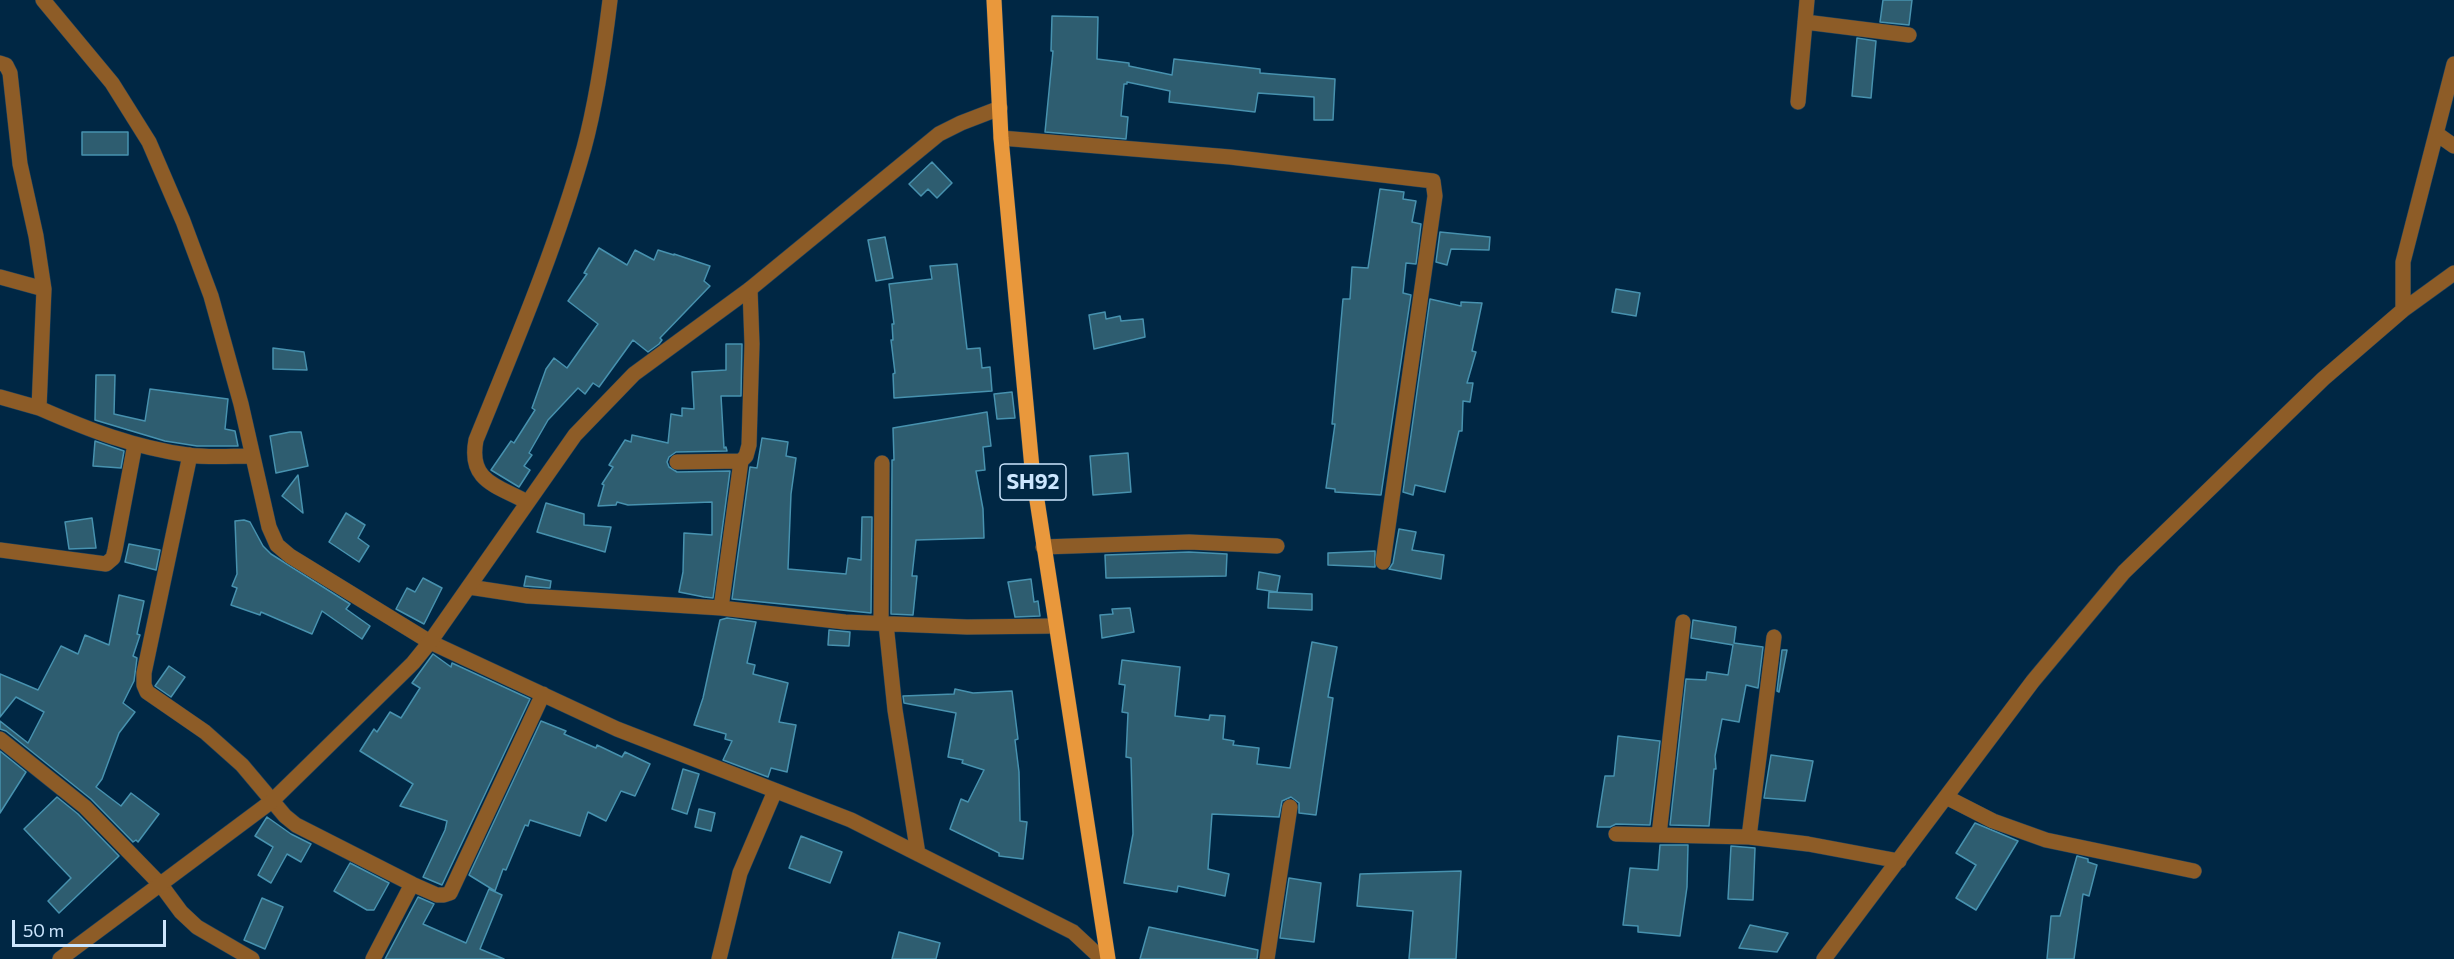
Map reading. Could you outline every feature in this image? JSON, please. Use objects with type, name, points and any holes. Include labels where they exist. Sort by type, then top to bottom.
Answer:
[{"type":"main road","name":"SH92","points":[[994,0],[1001,138],[1032,468],[1042,547],[1108,959]]},
{"type":"street","points":[[43,0],[112,83],[149,142],[183,220],[211,296],[269,527],[278,545],[290,556],[430,642],[617,729],[850,820],[1073,932],[1102,959]]},
{"type":"street","points":[[526,502],[482,477],[475,467],[473,456],[476,440],[554,240],[584,147],[603,57],[610,0]]},
{"type":"street","points":[[1798,102],[1807,0]]},
{"type":"street","points":[[1805,22],[1909,35]]},
{"type":"street","points":[[0,63],[6,65],[10,73],[20,164],[36,236],[44,289],[39,408]]},
{"type":"street","points":[[2403,310],[2403,262],[2437,134],[2449,106],[2454,64]]},
{"type":"street","points":[[60,959],[272,801],[413,663],[575,435],[634,374],[750,289],[939,134],[1000,108]]},
{"type":"street","points":[[2437,134],[2454,146]]},
{"type":"street","points":[[1001,138],[1230,157],[1416,177],[1433,181],[1435,196],[1383,562]]},
{"type":"street","points":[[1824,959],[2032,681],[2124,572],[2323,379],[2403,310],[2454,273]]},
{"type":"street","points":[[0,277],[44,289]]},
{"type":"street","points":[[721,608],[741,461],[746,456],[750,445],[752,344],[750,289]]},
{"type":"street","points":[[0,397],[39,408],[101,435],[135,444],[190,455],[252,456]]},
{"type":"street","points":[[0,550],[106,564],[113,558],[116,550],[135,444]]},
{"type":"street","points":[[190,455],[144,673],[144,685],[154,698],[205,732],[242,765],[296,825],[412,884],[437,895],[444,896],[450,893],[543,694]]},
{"type":"street","points":[[677,462],[741,461]]},
{"type":"street","points":[[882,462],[884,624],[918,854]]},
{"type":"street","points":[[1042,547],[1189,542],[1277,546]]},
{"type":"street","points":[[469,587],[528,596],[721,608],[845,622],[967,627],[1056,627]]},
{"type":"street","points":[[1659,835],[1683,622]]},
{"type":"street","points":[[1749,837],[1774,637]]},
{"type":"street","points":[[0,740],[86,807],[161,885],[181,912],[197,927],[252,959]]},
{"type":"street","points":[[719,959],[740,873],[775,791]]},
{"type":"street","points":[[1946,797],[2001,824],[2046,840],[2194,871]]},
{"type":"street","points":[[1267,959],[1290,807]]},
{"type":"street","points":[[1616,834],[1749,837],[1808,844],[1899,861]]},
{"type":"street","points":[[373,959],[412,884]]},
{"type":"building","points":[[1883,0],[1912,0],[1909,25],[1880,22]]},
{"type":"building","points":[[1052,16],[1098,17],[1097,59],[1129,63],[1129,66],[1172,75],[1174,59],[1260,69],[1260,73],[1335,79],[1333,120],[1314,120],[1314,97],[1258,93],[1255,112],[1169,102],[1170,91],[1127,82],[1124,84],[1121,116],[1128,117],[1126,139],[1045,132],[1053,51],[1051,51]]},
{"type":"building","points":[[1857,38],[1876,41],[1871,98],[1852,96]]},
{"type":"building","points":[[82,132],[128,132],[128,155],[82,155]]},
{"type":"building","points":[[932,162],[952,183],[937,198],[928,189],[921,196],[909,184]]},
{"type":"building","points":[[1380,189],[1404,192],[1403,199],[1416,201],[1412,222],[1421,224],[1416,264],[1406,263],[1403,293],[1411,295],[1381,495],[1335,492],[1335,489],[1326,488],[1335,424],[1332,424],[1343,299],[1350,299],[1352,267],[1368,268]]},
{"type":"building","points":[[1440,232],[1490,237],[1489,250],[1451,249],[1447,265],[1436,262]]},
{"type":"building","points":[[885,237],[893,278],[876,281],[868,240]]},
{"type":"building","points":[[599,248],[627,265],[635,250],[654,260],[658,250],[710,266],[704,281],[710,286],[660,338],[662,340],[659,344],[648,352],[633,340],[599,387],[593,383],[585,394],[578,388],[548,420],[529,453],[532,455],[524,466],[530,470],[519,487],[491,470],[511,441],[514,443],[535,410],[532,408],[546,369],[554,358],[567,368],[598,324],[568,301],[587,274],[584,273]]},
{"type":"building","points":[[957,264],[967,349],[980,348],[982,368],[990,367],[992,391],[894,398],[893,374],[895,373],[891,340],[893,340],[892,324],[894,324],[889,284],[932,279],[930,266]]},
{"type":"building","points":[[1616,289],[1640,293],[1636,316],[1612,312]]},
{"type":"building","points":[[1430,299],[1461,306],[1461,302],[1482,303],[1472,351],[1476,352],[1467,383],[1473,383],[1470,402],[1463,401],[1462,431],[1459,431],[1445,492],[1415,485],[1413,495],[1403,492]]},
{"type":"building","points":[[1105,312],[1106,319],[1120,316],[1121,321],[1143,319],[1145,337],[1094,349],[1089,315]]},
{"type":"building","points":[[726,344],[742,344],[741,396],[721,396],[724,448],[726,447],[727,451],[676,452],[669,457],[667,462],[669,467],[677,472],[730,471],[713,598],[679,592],[683,572],[684,533],[712,535],[712,502],[628,505],[617,502],[616,505],[598,506],[604,485],[602,484],[613,467],[609,465],[625,440],[631,442],[632,435],[668,443],[671,414],[682,416],[682,408],[694,409],[692,372],[726,370]]},
{"type":"building","points":[[273,348],[304,352],[307,370],[273,369]]},
{"type":"building","points":[[96,375],[115,375],[114,414],[145,421],[150,389],[228,399],[225,429],[235,431],[238,446],[197,446],[165,441],[95,420]]},
{"type":"building","points":[[1012,392],[1015,418],[997,419],[994,394]]},
{"type":"building","points":[[987,412],[991,446],[983,447],[985,470],[976,471],[983,509],[984,538],[916,540],[912,576],[917,576],[913,615],[891,614],[893,428]]},
{"type":"building","points":[[301,432],[308,466],[276,473],[270,436]]},
{"type":"building","points":[[762,438],[788,442],[786,456],[796,458],[791,494],[788,569],[846,574],[848,558],[861,560],[862,517],[872,517],[871,613],[732,599],[750,467],[757,468]]},
{"type":"building","points":[[95,441],[124,451],[121,468],[93,466]]},
{"type":"building","points":[[1128,453],[1131,492],[1093,495],[1090,456]]},
{"type":"building","points":[[298,475],[303,513],[282,496]]},
{"type":"building","points":[[546,503],[584,514],[584,525],[611,527],[605,552],[537,532]]},
{"type":"building","points":[[346,513],[365,525],[358,538],[369,546],[359,562],[329,542]]},
{"type":"building","points":[[92,518],[96,548],[69,549],[65,522]]},
{"type":"building","points":[[235,521],[250,522],[263,546],[271,554],[350,604],[346,609],[370,626],[362,639],[322,611],[312,634],[261,612],[260,615],[231,605],[237,588],[232,586],[237,574]]},
{"type":"building","points":[[1399,529],[1416,532],[1412,550],[1444,555],[1441,579],[1389,569],[1393,563]]},
{"type":"building","points":[[129,544],[160,550],[156,570],[125,562]]},
{"type":"building","points":[[1375,551],[1375,567],[1328,565],[1328,553]]},
{"type":"building","points":[[1189,552],[1227,554],[1226,576],[1106,578],[1105,555]]},
{"type":"building","points":[[1259,572],[1280,576],[1277,592],[1257,589]]},
{"type":"building","points":[[526,576],[551,581],[550,588],[524,586]]},
{"type":"building","points":[[423,578],[442,588],[424,624],[396,609],[407,588],[415,592]]},
{"type":"building","points":[[1031,579],[1034,602],[1038,601],[1040,616],[1015,617],[1008,582]]},
{"type":"building","points":[[1269,592],[1312,594],[1312,610],[1268,608]]},
{"type":"building","points":[[119,595],[144,601],[137,634],[140,635],[133,656],[137,658],[134,681],[123,703],[135,712],[119,733],[102,779],[96,787],[121,806],[131,793],[159,814],[138,842],[136,840],[133,842],[91,799],[6,731],[0,729],[0,721],[28,743],[44,712],[16,697],[0,717],[0,674],[38,690],[61,646],[78,654],[85,635],[109,645]]},
{"type":"building","points":[[1130,608],[1134,632],[1102,638],[1100,615],[1113,614],[1112,609]]},
{"type":"building","points":[[727,618],[756,622],[747,663],[755,665],[753,674],[788,683],[779,722],[796,725],[787,772],[771,768],[768,777],[723,760],[732,741],[725,739],[726,734],[694,725],[703,698],[720,620]]},
{"type":"building","points":[[1693,620],[1736,627],[1734,643],[1763,647],[1758,688],[1746,685],[1739,722],[1722,719],[1715,756],[1716,769],[1714,769],[1709,826],[1670,825],[1686,679],[1706,680],[1707,672],[1728,675],[1733,645],[1691,638]]},
{"type":"building","points":[[829,630],[850,632],[849,646],[828,645]]},
{"type":"building","points":[[1312,642],[1337,647],[1328,697],[1333,698],[1316,815],[1299,813],[1299,803],[1291,797],[1282,801],[1279,817],[1212,814],[1208,869],[1229,874],[1225,896],[1178,886],[1177,892],[1124,883],[1133,834],[1131,758],[1126,757],[1128,713],[1122,712],[1125,685],[1119,684],[1122,660],[1180,667],[1175,716],[1209,720],[1210,715],[1225,716],[1223,739],[1234,741],[1233,745],[1259,748],[1257,764],[1290,768]]},
{"type":"building","points":[[1782,650],[1787,650],[1779,692],[1777,691]]},
{"type":"building","points":[[433,654],[451,667],[452,663],[530,699],[442,885],[423,877],[447,821],[400,806],[413,784],[360,751],[374,729],[377,732],[390,712],[401,718],[420,688],[412,683]]},
{"type":"building","points":[[169,666],[185,677],[171,697],[155,686]]},
{"type":"building","points":[[955,689],[973,693],[1012,691],[1018,739],[1015,740],[1019,772],[1020,821],[1027,822],[1023,859],[999,856],[999,853],[950,829],[961,799],[968,802],[984,770],[962,763],[963,760],[948,757],[956,713],[904,703],[903,696],[954,694]]},
{"type":"building","points":[[541,721],[566,731],[564,734],[596,748],[597,745],[622,757],[625,752],[650,764],[635,796],[621,791],[606,821],[588,812],[580,836],[530,820],[528,826],[525,825],[506,870],[503,869],[495,891],[469,875]]},
{"type":"building","points":[[1618,736],[1660,741],[1650,825],[1616,824],[1610,827],[1597,827],[1605,776],[1614,776]]},
{"type":"building","points":[[0,751],[26,772],[0,813]]},
{"type":"building","points":[[1771,755],[1813,761],[1805,801],[1764,798]]},
{"type":"building","points":[[683,769],[699,774],[687,814],[672,809]]},
{"type":"building","points":[[57,797],[78,814],[119,856],[59,913],[48,901],[71,878],[24,829]]},
{"type":"building","points":[[699,809],[715,813],[711,831],[695,827]]},
{"type":"building","points":[[267,817],[291,834],[311,844],[301,862],[287,854],[271,883],[258,875],[273,847],[255,836]]},
{"type":"building","points":[[1975,823],[2018,841],[1976,910],[1956,898],[1976,865],[1956,853]]},
{"type":"building","points":[[801,836],[842,852],[830,883],[789,868]]},
{"type":"building","points":[[1660,845],[1688,845],[1687,887],[1680,936],[1638,932],[1638,926],[1623,925],[1630,868],[1658,870]]},
{"type":"building","points":[[1731,846],[1755,848],[1753,900],[1728,899]]},
{"type":"building","points":[[2077,856],[2097,865],[2089,896],[2083,894],[2074,959],[2047,959],[2051,916],[2060,916]]},
{"type":"building","points":[[350,863],[389,883],[374,910],[367,910],[334,891]]},
{"type":"building","points":[[1461,871],[1456,959],[1409,959],[1413,911],[1357,906],[1360,874]]},
{"type":"building","points":[[1289,878],[1321,883],[1314,942],[1280,938]]},
{"type":"building","points":[[489,889],[502,895],[480,949],[504,959],[385,959],[418,897],[434,904],[423,924],[466,943]]},
{"type":"building","points":[[262,898],[283,907],[265,949],[244,940]]},
{"type":"building","points":[[1750,925],[1788,933],[1777,952],[1739,948]]},
{"type":"building","points":[[1149,927],[1258,950],[1257,959],[1140,959]]},
{"type":"building","points":[[899,932],[940,943],[936,959],[892,959]]}]
